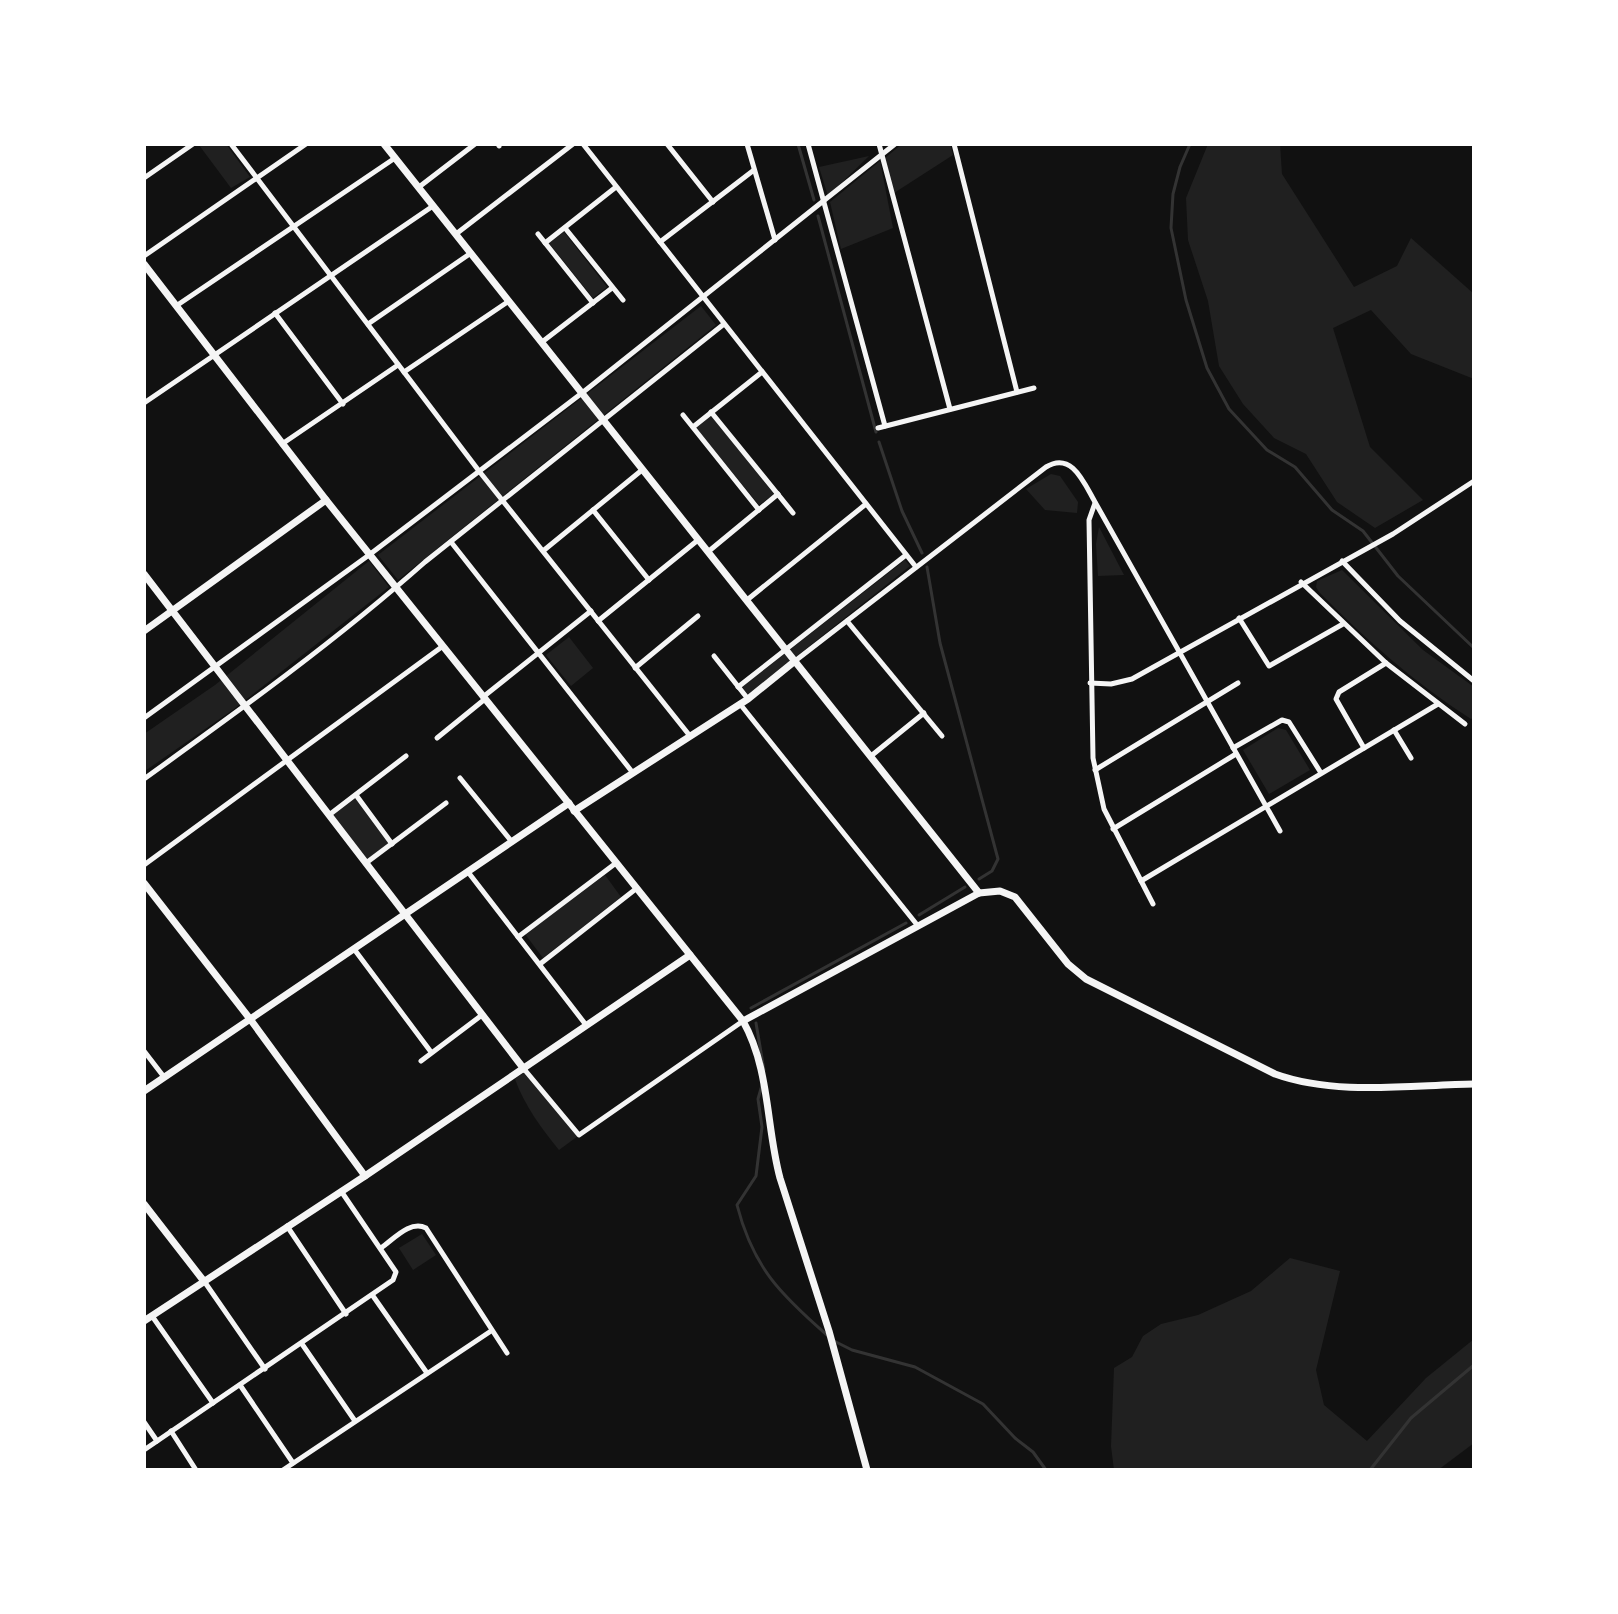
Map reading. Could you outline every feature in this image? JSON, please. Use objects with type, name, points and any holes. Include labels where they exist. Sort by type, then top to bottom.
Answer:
[{"type":"main road","points":[[384,144],[979,893]]},
{"type":"main road","points":[[144,264],[369,555],[743,1021],[762,1066],[773,1154],[829,1331],[867,1470]]},
{"type":"main road","points":[[144,631],[326,500]]},
{"type":"main road","points":[[144,574],[524,1069]]},
{"type":"main road","points":[[144,1091],[512,842],[633,773],[744,702],[795,661]]},
{"type":"main road","points":[[144,883],[250,1019],[365,1176]]},
{"type":"main road","points":[[743,1021],[979,893],[1000,891],[1015,897],[1068,964],[1086,979],[1275,1074],[1302,1083],[1330,1087],[1474,1084]]},
{"type":"main road","points":[[144,1321],[365,1176],[690,955]]},
{"type":"main road","points":[[144,1204],[203,1280]]},
{"type":"street","points":[[144,178],[193,144]]},
{"type":"street","points":[[231,144],[479,471],[690,736]]},
{"type":"street","points":[[144,256],[306,144]]},
{"type":"street","points":[[456,234],[573,144]]},
{"type":"street","points":[[583,144],[916,567]]},
{"type":"street","points":[[667,144],[713,202]]},
{"type":"street","points":[[674,144],[678,158]]},
{"type":"street","points":[[747,144],[775,240]]},
{"type":"street","points":[[808,144],[882,427],[1034,388]]},
{"type":"street","points":[[879,144],[950,409]]},
{"type":"street","points":[[144,718],[369,555],[582,393],[895,144]]},
{"type":"street","points":[[954,144],[1017,392]]},
{"type":"street","points":[[419,187],[471,145]]},
{"type":"street","points":[[176,306],[395,158]]},
{"type":"street","points":[[660,242],[754,170]]},
{"type":"street","points":[[545,243],[616,187]]},
{"type":"street","points":[[144,403],[433,206]]},
{"type":"street","points":[[565,228],[623,300]]},
{"type":"street","points":[[538,234],[593,303]]},
{"type":"street","points":[[368,324],[471,253]]},
{"type":"street","points":[[542,342],[612,288]]},
{"type":"street","points":[[404,372],[509,301]]},
{"type":"street","points":[[275,313],[343,404]]},
{"type":"street","points":[[144,779],[246,706],[397,589],[451,542],[724,324]]},
{"type":"street","points":[[282,444],[398,365]]},
{"type":"street","points":[[693,427],[762,372]]},
{"type":"street","points":[[711,412],[793,513]]},
{"type":"street","points":[[683,415],[759,510]]},
{"type":"street","points":[[795,661],[1046,467],[1059,462],[1073,467],[1095,502],[1280,831]]},
{"type":"street","points":[[543,551],[643,469]]},
{"type":"street","points":[[1090,683],[1126,681],[1393,534],[1474,481]]},
{"type":"street","points":[[709,551],[778,494]]},
{"type":"street","points":[[1095,502],[1089,520],[1090,683],[1095,770],[1104,809],[1153,904]]},
{"type":"street","points":[[747,600],[866,504]]},
{"type":"street","points":[[593,510],[649,580]]},
{"type":"street","points":[[598,621],[699,539]]},
{"type":"street","points":[[451,542],[633,773]]},
{"type":"street","points":[[738,687],[906,555]]},
{"type":"street","points":[[1342,561],[1400,621],[1474,681]]},
{"type":"street","points":[[1301,582],[1386,663],[1465,724]]},
{"type":"street","points":[[437,738],[591,611]]},
{"type":"street","points":[[635,668],[698,616]]},
{"type":"street","points":[[1239,618],[1269,666],[1343,624]]},
{"type":"street","points":[[847,621],[942,736]]},
{"type":"street","points":[[144,865],[443,646]]},
{"type":"street","points":[[714,656],[738,687],[744,702],[918,926]]},
{"type":"street","points":[[1364,748],[1336,699],[1339,692],[1386,663]]},
{"type":"street","points":[[1095,770],[1238,683]]},
{"type":"street","points":[[1141,881],[1438,704]]},
{"type":"street","points":[[871,756],[924,713]]},
{"type":"street","points":[[1113,829],[1282,720],[1289,722],[1321,773]]},
{"type":"street","points":[[1394,730],[1411,758]]},
{"type":"street","points":[[329,815],[406,756]]},
{"type":"street","points":[[460,778],[512,842]]},
{"type":"street","points":[[356,795],[392,844]]},
{"type":"street","points":[[366,863],[446,803]]},
{"type":"street","points":[[518,937],[616,863]]},
{"type":"street","points":[[468,872],[586,1026]]},
{"type":"street","points":[[540,964],[637,888]]},
{"type":"street","points":[[354,949],[431,1052]]},
{"type":"street","points":[[421,1061],[482,1015]]},
{"type":"street","points":[[524,1069],[579,1135],[743,1021]]},
{"type":"street","points":[[144,1051],[164,1077]]},
{"type":"street","points":[[144,1450],[393,1280],[396,1272],[341,1191]]},
{"type":"street","points":[[381,1248],[413,1225],[426,1228],[507,1353]]},
{"type":"street","points":[[287,1226],[346,1314]]},
{"type":"street","points":[[203,1280],[265,1369]]},
{"type":"street","points":[[373,1296],[427,1373]]},
{"type":"street","points":[[152,1316],[213,1403]]},
{"type":"street","points":[[283,1470],[491,1331]]},
{"type":"street","points":[[302,1344],[355,1421]]},
{"type":"street","points":[[240,1385],[293,1463]]},
{"type":"street","points":[[144,1422],[157,1441]]},
{"type":"street","points":[[171,1431],[196,1470]]},
{"type":"shaded area","points":[[201,144],[226,144],[250,177],[231,188]]},
{"type":"shaded area","points":[[902,144],[950,144],[953,155],[894,193],[885,158]]},
{"type":"shaded area","points":[[1208,144],[1280,144],[1282,174],[1354,287],[1397,266],[1411,238],[1474,294],[1474,379],[1411,354],[1371,310],[1333,328],[1370,447],[1423,500],[1375,528],[1337,502],[1306,454],[1274,438],[1243,404],[1219,366],[1208,301],[1188,240],[1186,198]]},
{"type":"shaded area","points":[[869,156],[828,196],[819,167]]},
{"type":"shaded area","points":[[880,161],[893,228],[841,249],[830,202]]},
{"type":"shaded area","points":[[564,232],[607,287],[593,298],[549,243]]},
{"type":"shaded area","points":[[701,306],[716,325],[398,580],[378,555]]},
{"type":"shaded area","points":[[711,415],[774,494],[759,505],[695,427]]},
{"type":"shaded area","points":[[1051,474],[1060,476],[1078,502],[1077,513],[1045,510],[1026,489]]},
{"type":"shaded area","points":[[1099,527],[1124,575],[1098,576],[1096,544]]},
{"type":"shaded area","points":[[905,560],[910,566],[748,695],[742,687]]},
{"type":"shaded area","points":[[369,561],[389,587],[234,709],[145,771],[144,734],[215,685]]},
{"type":"shaded area","points":[[1342,570],[1423,650],[1474,687],[1474,717],[1471,719],[1411,676],[1319,592],[1317,581]]},
{"type":"shaded area","points":[[569,637],[593,668],[571,686],[546,655]]},
{"type":"shaded area","points":[[1278,728],[1286,730],[1310,770],[1269,794],[1243,750]]},
{"type":"shaded area","points":[[356,798],[389,843],[366,860],[332,815]]},
{"type":"shaded area","points":[[605,875],[621,897],[543,958],[525,934]]},
{"type":"shaded area","points":[[524,1072],[578,1136],[559,1150],[523,1098],[515,1079]]},
{"type":"shaded area","points":[[422,1234],[436,1255],[413,1270],[399,1248]]},
{"type":"shaded area","points":[[1290,1258],[1340,1271],[1316,1370],[1324,1405],[1367,1441],[1426,1378],[1474,1339],[1474,1443],[1438,1470],[1114,1470],[1111,1446],[1114,1368],[1132,1357],[1143,1336],[1161,1324],[1198,1315],[1251,1291]]},
{"type":"waterway","points":[[798,144],[814,200]]},
{"type":"waterway","points":[[1190,144],[1173,194],[1171,228],[1186,300],[1207,368],[1229,409],[1267,450],[1295,467],[1332,510],[1363,531],[1398,576],[1474,648]]},
{"type":"waterway","points":[[818,216],[876,432]]},
{"type":"waterway","points":[[879,442],[902,511],[922,553]]},
{"type":"waterway","points":[[927,567],[940,643],[998,859],[992,871],[979,879]]},
{"type":"waterway","points":[[919,915],[965,887]]},
{"type":"waterway","points":[[751,1008],[906,923]]},
{"type":"waterway","points":[[756,1023],[764,1070]]},
{"type":"waterway","points":[[762,1085],[758,1099],[762,1127],[756,1176],[737,1205],[751,1246],[770,1278],[827,1335]]},
{"type":"waterway","points":[[832,1340],[852,1350],[915,1367],[983,1404],[1033,1452],[1046,1470]]},
{"type":"waterway","points":[[1370,1470],[1411,1418],[1474,1365]]}]
